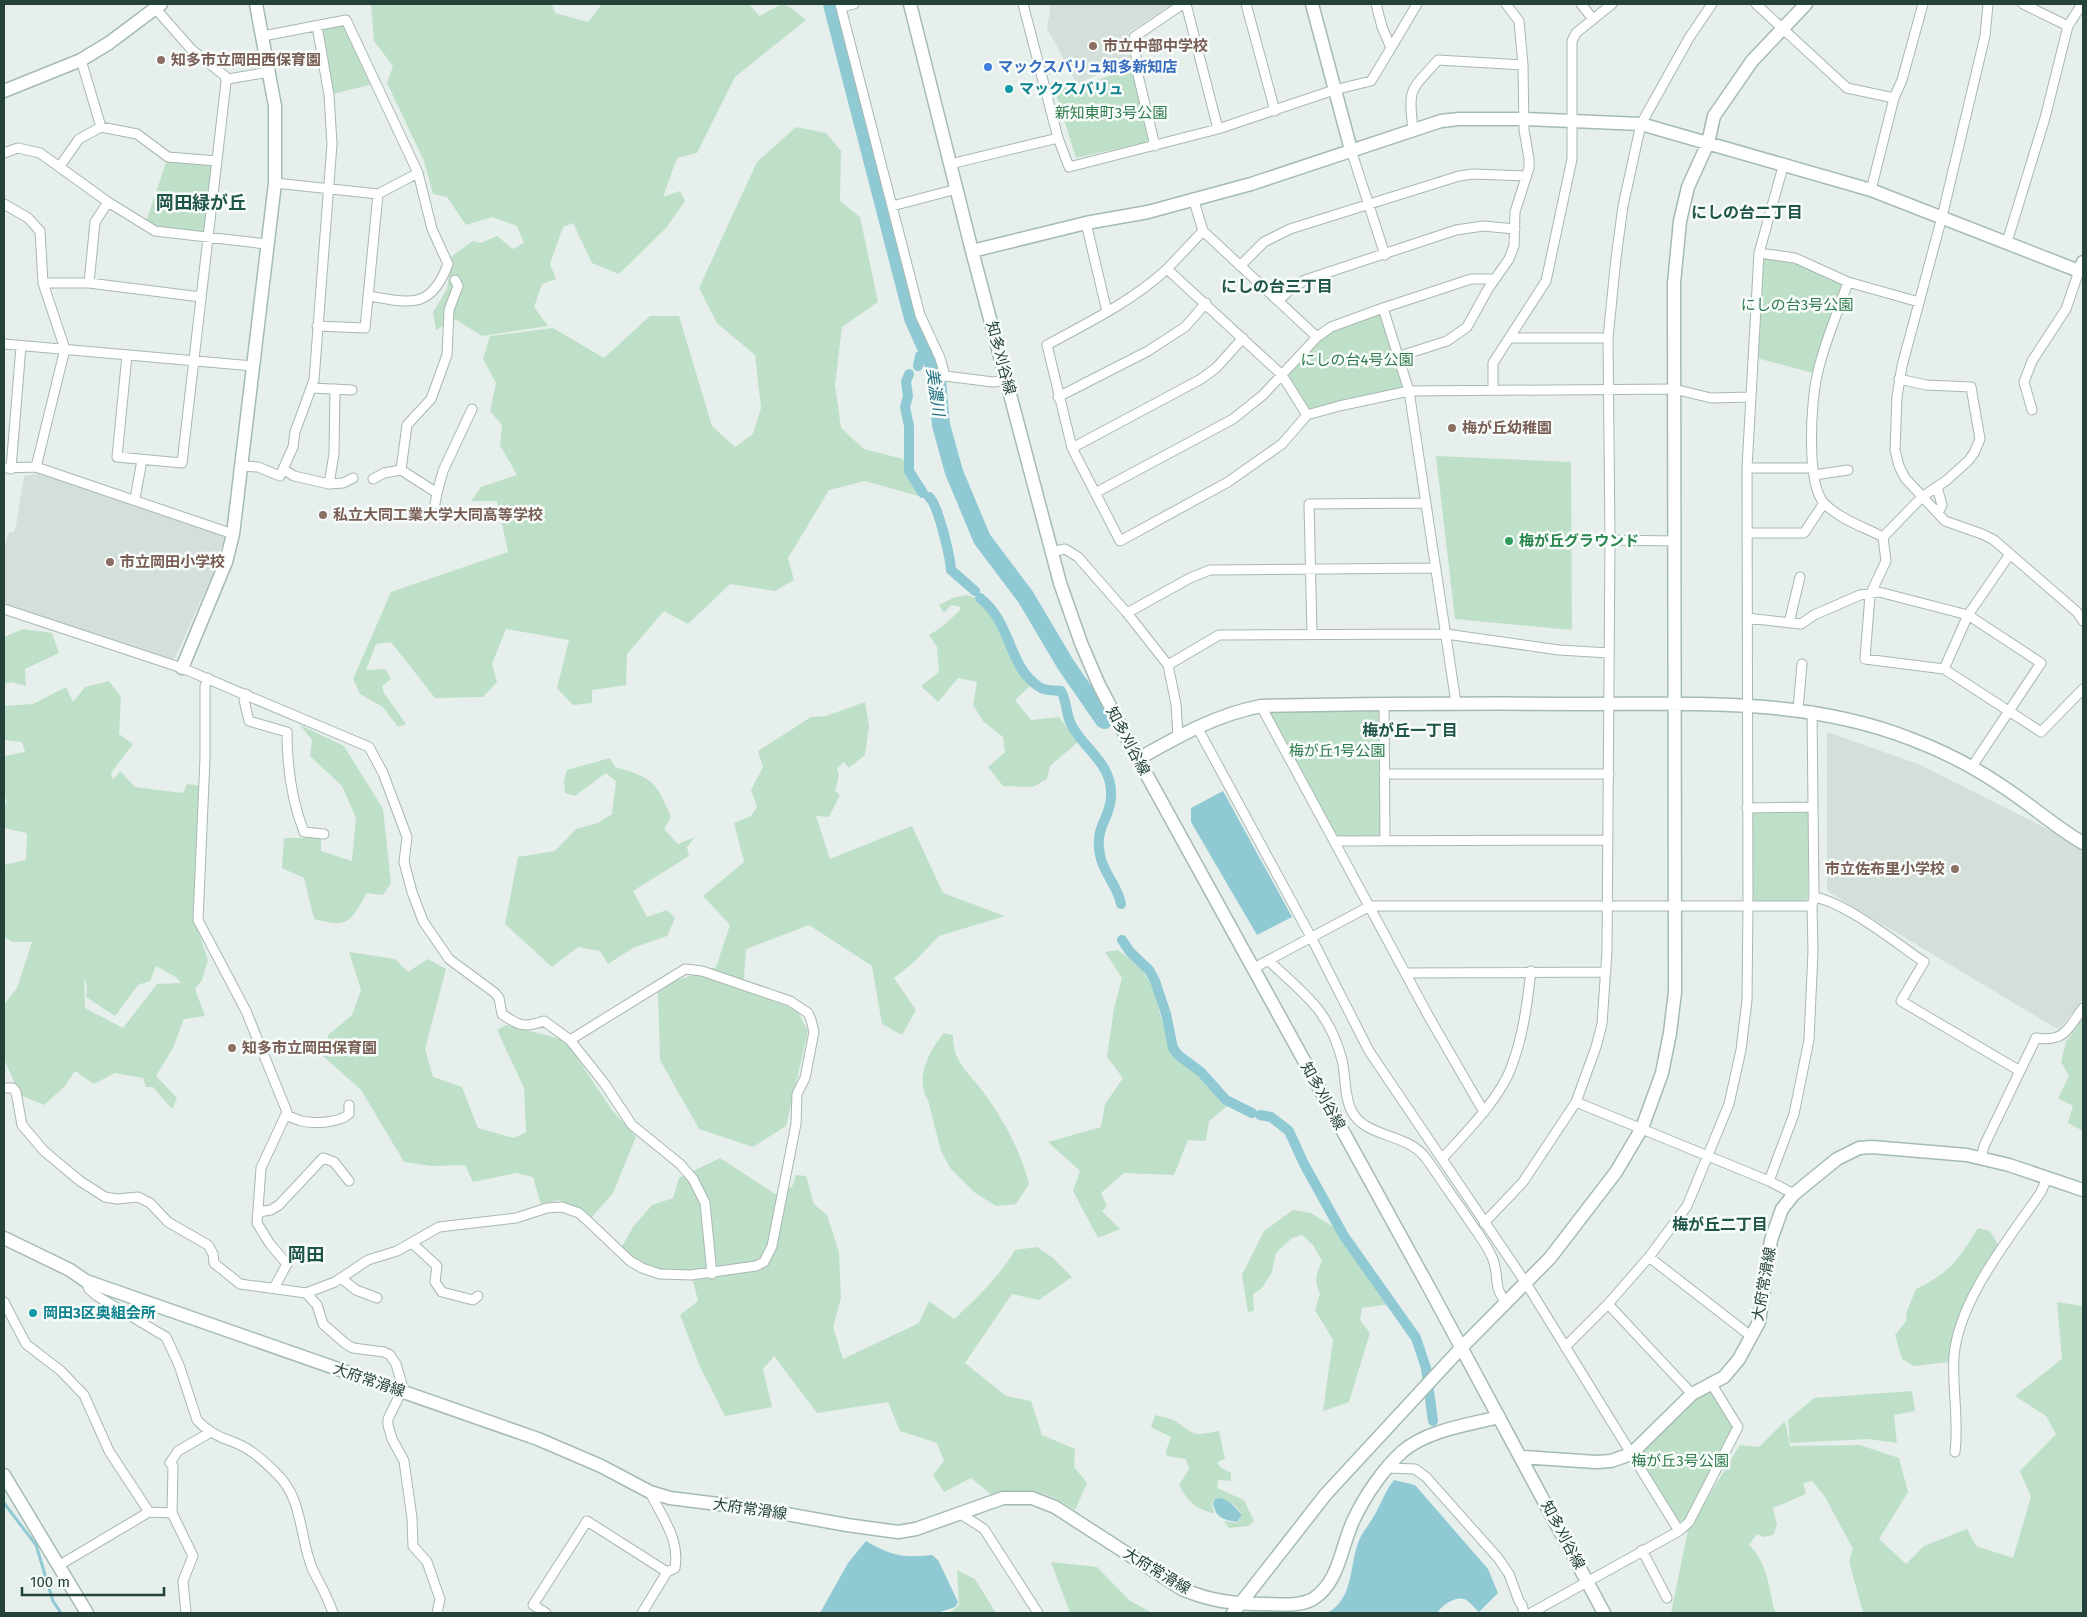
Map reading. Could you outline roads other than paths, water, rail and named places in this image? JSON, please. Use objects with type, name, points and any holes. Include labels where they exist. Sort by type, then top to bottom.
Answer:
[{"type":"street","points":[[182,668],[226,562],[233,534],[266,244],[275,183],[275,106],[264,36],[256,4]]},
{"type":"street","points":[[854,4],[840,6],[920,315],[940,358],[945,376],[993,382],[1006,380]]},
{"type":"street","name":"知多刈谷線","points":[[910,4],[972,251],[1051,552],[1081,643],[1115,717],[1499,1417]]},
{"type":"street","points":[[1023,4],[1058,138],[1070,167],[1218,129],[1334,90],[1371,82],[1417,4]]},
{"type":"street","points":[[1156,146],[1138,76],[1134,37],[1185,4],[1218,129]]},
{"type":"street","points":[[1246,4],[1275,111]]},
{"type":"street","points":[[1312,4],[1351,150],[1385,255]]},
{"type":"street","points":[[1376,4],[1382,27],[1391,48]]},
{"type":"street","points":[[1400,356],[1447,341],[1467,326],[1509,259],[1514,246],[1515,212],[1527,176],[1529,159],[1524,119],[1523,66],[1519,21],[1506,4]]},
{"type":"street","points":[[1581,4],[1593,19]]},
{"type":"street","points":[[1493,389],[1493,363],[1546,281],[1572,160],[1570,122],[1572,40],[1576,33],[1612,4]]},
{"type":"street","points":[[1484,1223],[1523,1182],[1576,1102],[1596,1047],[1602,1024],[1606,972],[1609,774],[1610,540],[1608,338],[1623,206],[1641,124],[1689,38],[1712,4]]},
{"type":"street","points":[[1756,4],[1847,88],[1894,98]]},
{"type":"street","points":[[1236,1609],[1326,1494],[1461,1348],[1507,1304],[1575,1228],[1616,1172],[1642,1128],[1662,1073],[1670,1033],[1675,992],[1674,284],[1680,221],[1688,187],[1708,142],[1714,116],[1752,61],[1781,28],[1806,4]]},
{"type":"street","points":[[1871,190],[1894,98],[1902,80],[1923,4]]},
{"type":"street","points":[[1988,4],[1985,36],[1942,217],[1899,379],[1895,450],[1899,466],[1905,478],[1945,521],[1994,540],[2077,612],[2083,621]]},
{"type":"street","points":[[2023,4],[2068,26]]},
{"type":"street","points":[[2007,242],[2045,118],[2068,26],[2082,4]]},
{"type":"street","points":[[4,91],[81,60],[109,43],[158,6],[191,49],[228,79],[269,72]]},
{"type":"street","points":[[264,36],[346,20],[418,173],[432,229],[448,264],[434,292],[421,299],[404,302],[369,296]]},
{"type":"street","points":[[242,466],[258,467],[280,476],[293,447],[298,426],[312,388],[332,144],[329,94],[317,26]]},
{"type":"street","points":[[81,60],[101,126]]},
{"type":"street","points":[[1413,130],[1409,100],[1411,91],[1438,60],[1523,66]]},
{"type":"street","points":[[127,355],[117,457],[182,463],[209,236],[225,76]]},
{"type":"street","points":[[972,251],[1086,224],[1148,212],[1193,198],[1251,184],[1413,130],[1459,119],[1524,119],[1641,124],[1871,190],[2007,242],[2082,268],[2066,309],[2032,362],[2024,382],[2032,410]]},
{"type":"street","points":[[60,166],[78,139],[101,126],[137,134],[168,157],[217,161]]},
{"type":"street","points":[[950,164],[1058,138]]},
{"type":"street","points":[[4,153],[18,148],[40,153],[108,202],[156,231],[266,244]]},
{"type":"street","points":[[1565,1347],[1608,1304],[1649,1256],[1687,1206],[1729,1104],[1741,1050],[1746,1000],[1748,905],[1746,704],[1747,468],[1750,398],[1759,253],[1784,164]]},
{"type":"street","points":[[275,183],[378,194],[418,173]]},
{"type":"street","points":[[1240,266],[1264,242],[1290,229],[1368,203],[1459,176],[1473,174],[1527,176]]},
{"type":"street","points":[[892,206],[957,190]]},
{"type":"street","points":[[317,326],[364,328],[369,296],[378,194]]},
{"type":"street","points":[[1193,198],[1203,231],[1317,337]]},
{"type":"street","points":[[89,283],[95,222],[108,202]]},
{"type":"street","points":[[4,204],[28,218],[40,231],[43,283],[65,349],[36,467]]},
{"type":"street","points":[[1086,224],[1107,312]]},
{"type":"street","points":[[1278,301],[1305,280],[1467,228],[1483,226],[1515,229]]},
{"type":"street","points":[[1203,231],[1167,269],[1134,296],[1047,345],[1058,397],[1072,448],[1120,541],[1228,482],[1282,444],[1307,415],[1409,391],[1674,389],[1711,398],[1750,398]]},
{"type":"street","points":[[1759,253],[1795,258],[1848,282],[1919,302]]},
{"type":"street","points":[[1167,269],[1282,375],[1307,415]]},
{"type":"street","points":[[1095,493],[1233,419],[1263,395],[1317,337],[1332,327],[1351,318],[1472,279],[1496,280]]},
{"type":"street","points":[[401,470],[407,425],[431,399],[447,355],[449,310],[458,289],[455,280]]},
{"type":"street","points":[[1848,282],[1817,374],[1812,420],[1813,471],[1824,503],[1836,513],[1883,537]]},
{"type":"street","points":[[43,283],[89,283],[201,297]]},
{"type":"street","points":[[1058,397],[1148,351],[1185,327],[1206,303]]},
{"type":"street","points":[[1383,308],[1400,356],[1409,391],[1456,703]]},
{"type":"street","points":[[1072,448],[1201,379],[1216,368],[1244,338]]},
{"type":"street","points":[[1509,338],[1608,338]]},
{"type":"street","points":[[4,344],[252,366]]},
{"type":"street","points":[[21,346],[7,468],[36,467],[135,499],[233,534]]},
{"type":"street","points":[[1883,537],[1922,497],[1969,460],[1980,439],[1971,387],[1926,385],[1899,379]]},
{"type":"street","points":[[312,388],[352,390]]},
{"type":"street","points":[[330,484],[334,454],[335,389]]},
{"type":"street","points":[[435,504],[442,471],[472,410]]},
{"type":"street","points":[[135,499],[142,460]]},
{"type":"street","points":[[1747,468],[1813,471],[1848,470]]},
{"type":"street","points":[[283,469],[294,476],[330,484],[343,483],[353,478]]},
{"type":"street","points":[[372,479],[384,473],[401,470],[437,493]]},
{"type":"street","points":[[1937,487],[1942,505],[1938,513]]},
{"type":"street","points":[[1312,634],[1309,504],[1426,503]]},
{"type":"street","points":[[1747,532],[1804,533],[1824,503]]},
{"type":"street","points":[[1883,537],[1886,561],[1871,593],[1865,659],[1944,669],[2041,732],[2083,689]]},
{"type":"street","points":[[1610,540],[1675,541]]},
{"type":"street","points":[[1051,552],[1065,549],[1073,552],[1127,613],[1168,665],[1176,704],[1178,736]]},
{"type":"street","points":[[1944,669],[1968,615],[2010,554]]},
{"type":"street","points":[[1127,613],[1190,578],[1210,570],[1436,568]]},
{"type":"street","points":[[1789,623],[1800,577]]},
{"type":"street","points":[[1747,618],[1800,624],[1814,615],[1871,593],[1879,592],[1968,615],[2041,663],[1971,768]]},
{"type":"street","points":[[4,609],[182,668],[369,747],[383,773],[407,837],[404,862],[412,892],[424,921],[444,952],[449,959],[495,993],[499,998],[501,1012],[513,1021],[520,1025],[530,1025],[544,1021],[570,1040],[604,1083],[628,1121],[680,1164],[700,1191],[705,1203],[712,1274]]},
{"type":"street","points":[[1168,665],[1219,634],[1446,634],[1558,650],[1610,653]]},
{"type":"street","points":[[1798,709],[1802,664]]},
{"type":"street","points":[[208,678],[205,686],[206,758],[198,920],[246,1010],[287,1112],[262,1168],[257,1223],[270,1244],[287,1264],[274,1288]]},
{"type":"street","points":[[246,694],[244,700],[249,722],[287,732],[287,768],[300,822],[304,832],[324,834]]},
{"type":"street","points":[[1138,759],[1197,726],[1231,713],[1261,706],[1456,703],[1746,704],[1812,711],[1879,727],[1910,738],[1950,756],[2002,786],[2083,843]]},
{"type":"street","points":[[1384,705],[1385,841]]},
{"type":"street","points":[[1261,706],[1405,973],[1480,1108],[1484,1112]]},
{"type":"street","points":[[1769,1181],[1794,1114],[1809,1040],[1813,951],[1812,711]]},
{"type":"street","points":[[1197,726],[1312,937],[1368,1051],[1526,1283],[1679,1531]]},
{"type":"street","points":[[1384,774],[1609,774]]},
{"type":"street","points":[[1747,808],[1813,807]]},
{"type":"street","points":[[1334,841],[1608,840]]},
{"type":"street","points":[[1252,969],[1370,906],[1748,905],[1813,902],[1822,899],[1848,912],[1924,962],[1901,1001],[2020,1071]]},
{"type":"street","points":[[1269,961],[1327,1019],[1336,1038],[1343,1064],[1348,1102],[1362,1124],[1408,1143],[1424,1156],[1491,1255],[1495,1265],[1499,1295],[1507,1304]]},
{"type":"street","points":[[4,1088],[13,1088],[16,1092],[22,1125],[44,1151],[80,1181],[105,1197],[117,1199],[132,1196],[142,1199],[158,1210],[168,1222],[208,1245],[213,1254],[214,1263],[240,1284],[306,1293],[341,1278],[368,1260],[412,1243],[439,1227],[516,1218],[547,1208],[562,1207],[579,1213],[630,1261],[642,1268],[677,1276],[712,1274],[756,1266],[764,1262],[772,1246],[796,1124],[797,1094],[804,1078],[814,1032],[808,1013],[790,1001],[702,971],[685,969],[570,1040]]},
{"type":"street","points":[[1442,1159],[1484,1112],[1510,1070],[1524,1026],[1531,971]]},
{"type":"street","points":[[1405,973],[1606,972]]},
{"type":"street","points":[[1981,1158],[1984,1146],[2036,1038],[2058,1038],[2083,1008]]},
{"type":"street","points":[[1330,1110],[1348,1102]]},
{"type":"street","points":[[1576,1102],[1708,1155],[1769,1181],[1794,1194]]},
{"type":"street","points":[[286,1116],[311,1122],[345,1118],[348,1114],[349,1105]]},
{"type":"street","name":"大府常滑線","points":[[1522,1457],[1596,1462],[1611,1461],[1631,1454],[1692,1394],[1724,1377],[1752,1337],[1762,1308],[1775,1225],[1782,1209],[1794,1194],[1837,1159],[1859,1148],[1872,1146],[1955,1153],[1981,1158],[2083,1190]]},
{"type":"street","points":[[258,1212],[271,1210],[279,1205],[323,1158],[334,1162],[349,1181]]},
{"type":"street","points":[[1955,1452],[1958,1433],[1954,1357],[1960,1324],[1984,1278],[2041,1192],[2046,1178]]},
{"type":"street","name":"大府常滑線","points":[[4,1238],[70,1270],[86,1281],[538,1439],[601,1466],[650,1492],[691,1502],[758,1509],[838,1524],[898,1532],[916,1529],[1003,1498],[1041,1500],[1062,1510],[1182,1589],[1204,1599],[1236,1609],[1312,1600],[1324,1589],[1339,1565],[1353,1520],[1365,1498],[1403,1451],[1416,1442],[1430,1436],[1499,1417]]},
{"type":"street","points":[[412,1243],[437,1266],[435,1282],[442,1292],[446,1295],[474,1300],[478,1296]]},
{"type":"street","points":[[1649,1256],[1752,1337]]},
{"type":"street","points":[[341,1278],[356,1290],[377,1298]]},
{"type":"street","points":[[86,1281],[90,1289],[97,1296],[166,1337],[176,1358],[197,1420],[218,1438],[247,1449],[276,1473],[288,1486],[295,1497],[313,1569],[333,1613]]},
{"type":"street","points":[[306,1293],[317,1304],[323,1324],[346,1344],[390,1355],[396,1364],[403,1388],[388,1419],[388,1427],[404,1461],[412,1518],[413,1546],[427,1562],[440,1599],[437,1613]]},
{"type":"street","points":[[4,1302],[26,1344],[60,1371],[84,1395],[109,1451],[149,1512]]},
{"type":"street","points":[[1608,1304],[1692,1394]]},
{"type":"street","points":[[1388,1468],[1415,1469],[1426,1477],[1498,1558],[1509,1574],[1518,1601],[1527,1613],[1679,1531],[1689,1522],[1738,1427],[1711,1383]]},
{"type":"street","points":[[1499,1417],[1522,1457]]},
{"type":"street","points":[[186,1613],[183,1581],[193,1556],[172,1512],[173,1466],[170,1463],[178,1451],[211,1432]]},
{"type":"street","name":"知多刈谷線","points":[[1522,1457],[1604,1613]]},
{"type":"street","points":[[4,1475],[87,1613]]},
{"type":"street","points":[[642,1613],[667,1572],[674,1568],[676,1548],[669,1527],[650,1492]]},
{"type":"street","points":[[58,1566],[149,1512],[172,1512]]},
{"type":"street","points":[[960,1512],[984,1528],[1038,1613]]},
{"type":"street","points":[[546,1613],[534,1605],[587,1522],[667,1572]]},
{"type":"street","points":[[1642,1550],[1667,1598]]},
{"type":"water","points":[[1223,791],[1292,917],[1257,935],[1191,822],[1191,808]]},
{"type":"water","points":[[1394,1480],[1415,1485],[1488,1569],[1498,1593],[1479,1612],[1468,1601],[1460,1598],[1449,1602],[1437,1613],[1327,1613],[1343,1598],[1361,1536]]},
{"type":"water","points":[[1222,1498],[1231,1503],[1242,1515],[1237,1522],[1224,1519],[1216,1512],[1213,1503],[1215,1499]]},
{"type":"water","points":[[866,1541],[898,1555],[932,1555],[938,1560],[958,1602],[955,1607],[937,1613],[820,1613],[848,1563]]},
{"type":"waterway","name":"美濃川","points":[[832,4],[913,318],[936,370],[941,425],[954,472],[982,539],[1025,596],[1066,665],[1104,720]]},
{"type":"waterway","points":[[918,366],[920,356]]},
{"type":"waterway","points":[[909,374],[906,382],[908,396],[905,407],[909,426],[909,471],[923,493]]},
{"type":"waterway","points":[[929,497],[940,519],[951,570],[975,591]]},
{"type":"waterway","points":[[980,598],[998,619],[1015,656],[1028,678],[1043,689],[1061,691],[1071,724],[1107,774],[1111,796],[1099,837],[1100,855],[1121,904]]},
{"type":"waterway","points":[[1122,940],[1130,952],[1149,970],[1155,981],[1166,1014],[1173,1048],[1178,1055],[1201,1072],[1226,1100],[1252,1113]]},
{"type":"waterway","points":[[1260,1115],[1271,1117],[1289,1131],[1304,1164],[1344,1236],[1416,1338],[1426,1368],[1433,1421]]},
{"type":"waterway","points":[[4,1503],[36,1545],[53,1601],[61,1613]]},
{"type":"place","name":"市立中部中学校","points":[[1093,46]]},
{"type":"place","name":"知多市立岡田西保育園","points":[[161,60]]},
{"type":"place","name":"マックスバリュ知多新知店","points":[[988,67]]},
{"type":"place","name":"マックスバリュ","points":[[1009,89]]},
{"type":"place","name":"梅が丘幼稚園","points":[[1452,428]]},
{"type":"place","name":"私立大同工業大学大同高等学校","points":[[323,515]]},
{"type":"place","name":"梅が丘グラウンド","points":[[1509,541]]},
{"type":"place","name":"市立岡田小学校","points":[[110,562]]},
{"type":"place","name":"市立佐布里小学校","points":[[1955,869]]},
{"type":"place","name":"知多市立岡田保育園","points":[[232,1048]]},
{"type":"place","name":"岡田3区奥組会所","points":[[33,1313]]},
{"type":"district","name":"岡田緑が丘","points":[[201,203]]},
{"type":"district","name":"にしの台二丁目","points":[[1747,212]]},
{"type":"district","name":"にしの台三丁目","points":[[1277,286]]},
{"type":"district","name":"梅が丘一丁目","points":[[1410,730]]},
{"type":"district","name":"梅が丘二丁目","points":[[1720,1224]]},
{"type":"district","name":"岡田","points":[[306,1255]]},
{"type":"park label","name":"新知東町3号公園","points":[[1111,113]]},
{"type":"park label","name":"にしの台3号公園","points":[[1797,305]]},
{"type":"park label","name":"にしの台4号公園","points":[[1357,360]]},
{"type":"park label","name":"梅が丘1号公園","points":[[1337,751]]},
{"type":"park label","name":"梅が丘3号公園","points":[[1680,1461]]}]
